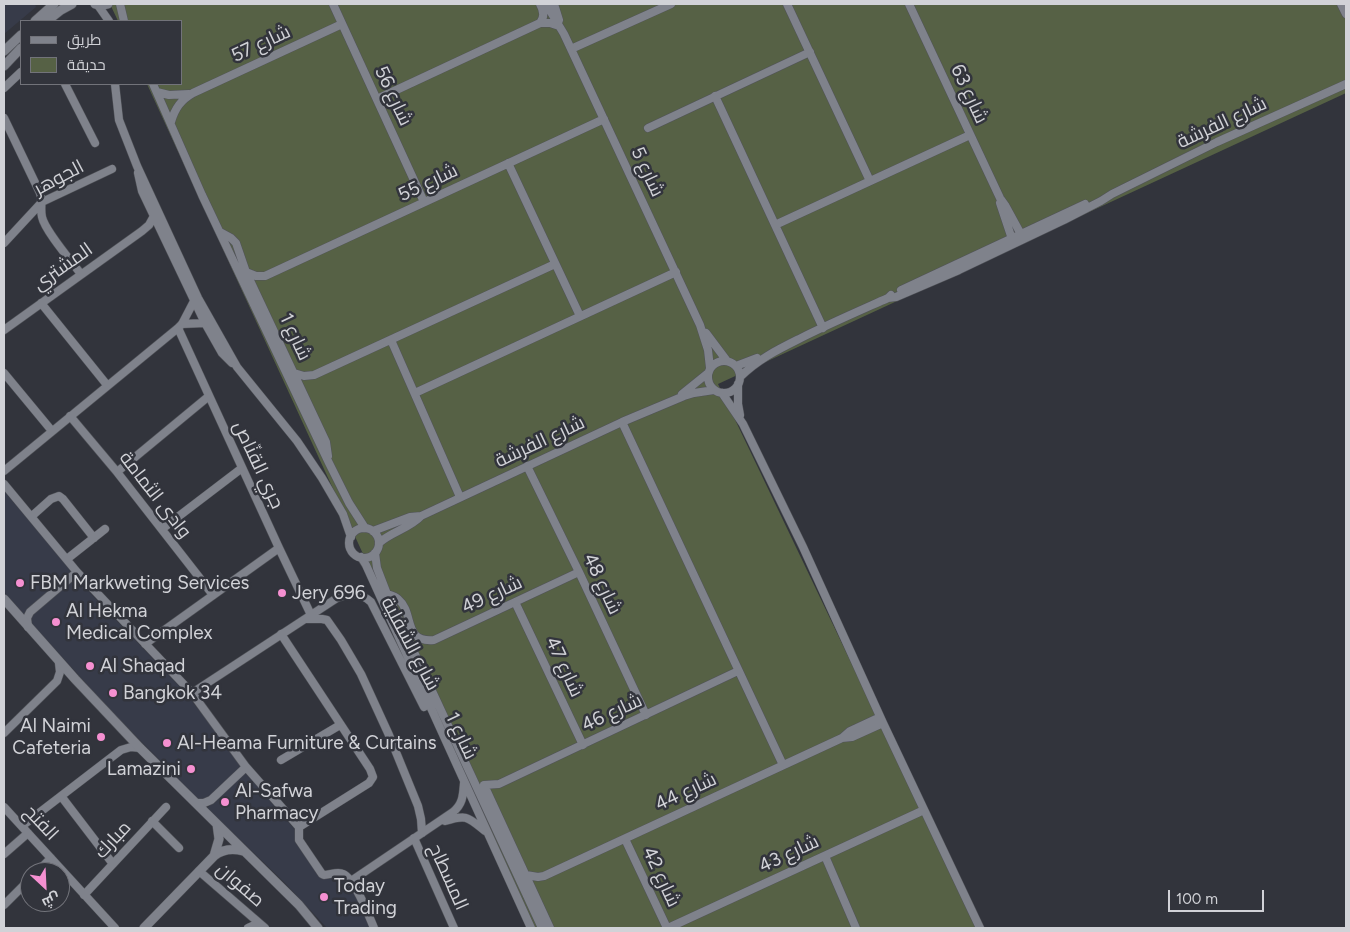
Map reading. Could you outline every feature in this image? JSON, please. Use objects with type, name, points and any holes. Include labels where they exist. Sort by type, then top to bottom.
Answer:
[{"type":"street","points":[[36,20],[54,4]]},
{"type":"street","points":[[48,20],[72,4]]},
{"type":"street","points":[[96,4],[108,4]]},
{"type":"street","points":[[96,4],[108,20]]},
{"type":"street","points":[[120,4],[124,20]]},
{"type":"street","name":"شارع 56","points":[[333,4],[424,202]]},
{"type":"street","points":[[540,4],[544,14],[540,23]]},
{"type":"street","points":[[546,4],[564,34]]},
{"type":"street","points":[[554,4],[564,34]]},
{"type":"street","points":[[571,49],[671,4]]},
{"type":"street","points":[[787,4],[870,181]]},
{"type":"street","name":"شارع 63","points":[[909,4],[1000,198],[1022,237]]},
{"type":"street","points":[[1341,4],[1346,14]]},
{"type":"street","points":[[377,99],[540,23],[550,23],[559,26]]},
{"type":"street","name":"شارع 57","points":[[170,122],[178,105],[193,93],[342,24]]},
{"type":"street","name":"شارع 5","points":[[564,34],[700,325],[708,350],[709,371]]},
{"type":"street","points":[[4,51],[20,36]]},
{"type":"street","points":[[4,66],[20,49]]},
{"type":"street","points":[[648,128],[810,52]]},
{"type":"street","points":[[4,88],[20,73]]},
{"type":"street","name":"شارع الفرشة","points":[[739,380],[755,363],[822,328],[888,298],[896,297],[950,274],[1013,241],[1086,209],[1112,194],[1217,142],[1346,84]]},
{"type":"street","name":"الجوهر","points":[[66,85],[95,143]]},
{"type":"street","points":[[115,85],[119,120],[198,298],[237,367],[309,458],[343,514],[351,537]]},
{"type":"street","name":"شارع 1","points":[[154,85],[328,463],[346,498],[365,528]]},
{"type":"street","name":"شارع 57","points":[[157,92],[169,95],[193,93]]},
{"type":"street","points":[[715,96],[822,328]]},
{"type":"street","points":[[4,118],[40,193],[42,220],[81,274]]},
{"type":"street","name":"شارع 55","points":[[265,276],[604,119]]},
{"type":"street","points":[[775,225],[970,135]]},
{"type":"street","points":[[508,163],[580,316]]},
{"type":"street","points":[[138,166],[139,182],[194,301],[222,353],[237,367]]},
{"type":"street","name":"الجوهر","points":[[4,242],[42,202],[112,169]]},
{"type":"street","name":"شارع 63","points":[[1000,198],[1001,207],[1013,241]]},
{"type":"street","name":"المشتري","points":[[4,330],[142,232],[154,216]]},
{"type":"street","points":[[142,232],[152,230],[162,234]]},
{"type":"street","name":"شارع 1","points":[[220,232],[236,243],[246,272],[326,442],[328,463]]},
{"type":"street","points":[[294,373],[304,376],[314,374],[555,264]]},
{"type":"street","points":[[246,272],[256,276],[265,276]]},
{"type":"street","points":[[415,392],[676,272]]},
{"type":"street","points":[[256,292],[259,283],[265,276]]},
{"type":"street","points":[[4,472],[180,326],[194,301]]},
{"type":"street","points":[[40,303],[107,386]]},
{"type":"street","points":[[180,326],[205,323]]},
{"type":"street","name":"شارع 5","points":[[700,325],[726,361]]},
{"type":"street","name":"جري القنّاص","points":[[180,326],[209,396],[309,617]]},
{"type":"street","points":[[391,340],[460,497]]},
{"type":"street","name":"شارع الفرشة","points":[[736,366],[773,352]]},
{"type":"street","points":[[743,424],[738,404],[738,369],[726,361],[717,362],[709,371],[709,382],[743,424],[803,547],[881,720],[980,928]]},
{"type":"street","name":"شارع الفرشة","points":[[674,399],[692,387],[709,371]]},
{"type":"street","points":[[4,373],[52,431]]},
{"type":"street","points":[[302,390],[314,374]]},
{"type":"street","points":[[718,391],[732,391],[739,380]]},
{"type":"street","name":"شارع الفرشة","points":[[379,543],[421,516],[622,422],[694,392],[718,391]]},
{"type":"street","points":[[116,472],[209,396]]},
{"type":"street","name":"وادى الثمامة","points":[[70,416],[213,595]]},
{"type":"street","points":[[622,422],[783,765]]},
{"type":"street","name":"شارع 48","points":[[527,466],[646,715]]},
{"type":"street","points":[[162,529],[242,468]]},
{"type":"street","points":[[4,484],[77,572],[192,693],[246,766],[299,827],[299,840],[322,874],[324,876],[339,873],[351,881],[374,928]]},
{"type":"street","points":[[32,516],[51,499],[59,496],[94,538]]},
{"type":"street","name":"شارع الفرشة","points":[[373,531],[410,516],[421,516]]},
{"type":"street","points":[[365,528],[373,531],[379,538],[379,543],[375,553],[361,557],[351,549],[350,543],[351,537],[356,530],[365,528]]},
{"type":"street","points":[[67,560],[104,529]]},
{"type":"street","points":[[145,644],[279,548]]},
{"type":"street","name":"شارع 1","points":[[375,553],[377,568],[387,594],[542,928]]},
{"type":"street","name":"شارع 1","points":[[361,557],[366,564],[450,753],[531,928]]},
{"type":"street","points":[[28,627],[27,618],[30,612],[77,572]]},
{"type":"street","name":"شارع 49","points":[[417,637],[430,640],[438,638],[579,572]]},
{"type":"street","name":"شارع الشفلية","points":[[192,693],[336,598],[349,594],[359,594],[371,602],[441,742],[450,753]]},
{"type":"street","name":"شارع 1","points":[[387,594],[399,600],[412,631],[417,637]]},
{"type":"street","points":[[4,599],[59,663],[124,732],[299,904],[318,928]]},
{"type":"street","name":"شارع 47","points":[[515,602],[583,745]]},
{"type":"street","points":[[309,617],[327,620],[361,674],[389,735],[418,806],[422,833]]},
{"type":"street","points":[[281,634],[373,776],[369,783],[299,827]]},
{"type":"street","points":[[57,681],[60,672],[59,663]]},
{"type":"street","name":"شارع 46","points":[[499,784],[489,796],[484,785],[499,784],[738,671]]},
{"type":"street","points":[[4,733],[57,681],[66,678],[74,679]]},
{"type":"street","name":"شارع 44","points":[[526,875],[544,876],[842,738],[852,737],[881,720]]},
{"type":"street","points":[[281,760],[340,725]]},
{"type":"street","points":[[121,750],[125,741],[124,732]]},
{"type":"street","points":[[22,826],[121,750],[131,747],[140,748]]},
{"type":"street","points":[[196,803],[204,803],[211,800],[246,766]]},
{"type":"street","name":"المسطاح","points":[[351,881],[453,812],[462,800],[464,782]]},
{"type":"street","points":[[61,796],[113,864]]},
{"type":"street","points":[[489,796],[550,928]]},
{"type":"street","name":"الفتح","points":[[4,807],[115,928]]},
{"type":"street","name":"مبارك","points":[[84,895],[166,807]]},
{"type":"street","name":"شارع 43","points":[[667,928],[924,810]]},
{"type":"street","name":"المسطاح","points":[[436,824],[462,816],[469,819],[488,834]]},
{"type":"street","points":[[152,821],[180,848]]},
{"type":"street","points":[[214,856],[219,839],[217,824]]},
{"type":"street","points":[[4,854],[28,833]]},
{"type":"street","name":"المسطاح","points":[[414,838],[454,928]]},
{"type":"street","name":"شارع 42","points":[[625,839],[667,928]]},
{"type":"street","points":[[144,928],[214,856],[230,849],[238,849],[245,852]]},
{"type":"street","points":[[825,856],[856,928]]},
{"type":"street","points":[[47,862],[51,858]]},
{"type":"street","name":"صفوان","points":[[199,871],[262,926]]},
{"type":"street","name":"شارع 44","points":[[533,890],[544,876]]},
{"type":"street","points":[[4,905],[20,889]]},
{"type":"street","name":"صفوان","points":[[248,928],[262,926]]},
{"type":"shaded area","points":[[4,4],[35,4],[36,7],[4,34]]},
{"type":"shaded area","points":[[4,491],[73,572],[24,615],[4,592]]},
{"type":"shaded area","points":[[76,578],[180,687],[214,728],[242,767],[207,798],[199,800],[115,715],[31,623],[32,615]]},
{"type":"shaded area","points":[[245,772],[297,832],[296,843],[324,878],[346,879],[353,885],[375,928],[327,928],[284,882],[207,808]]},
{"type":"green space","points":[[110,4],[1346,4],[1346,93],[718,384],[978,928],[535,928],[147,85],[182,85],[182,20],[118,20]]},
{"type":"place","name":"FBM Markweting Services","points":[[20,583]]},
{"type":"place","name":"Jery 696","points":[[282,593]]},
{"type":"place","name":"Al Hekma Medical Complex","points":[[56,622]]},
{"type":"place","name":"Al Shaqad","points":[[90,666]]},
{"type":"place","name":"Bangkok 34","points":[[113,693]]},
{"type":"place","name":"Al Naimi Cafeteria","points":[[101,737]]},
{"type":"place","name":"Al-Heama Furniture & Curtains","points":[[167,743]]},
{"type":"place","name":"Lamazini","points":[[191,769]]},
{"type":"place","name":"Al-Safwa Pharmacy","points":[[225,802]]},
{"type":"place","name":"Today Trading","points":[[324,897]]}]
